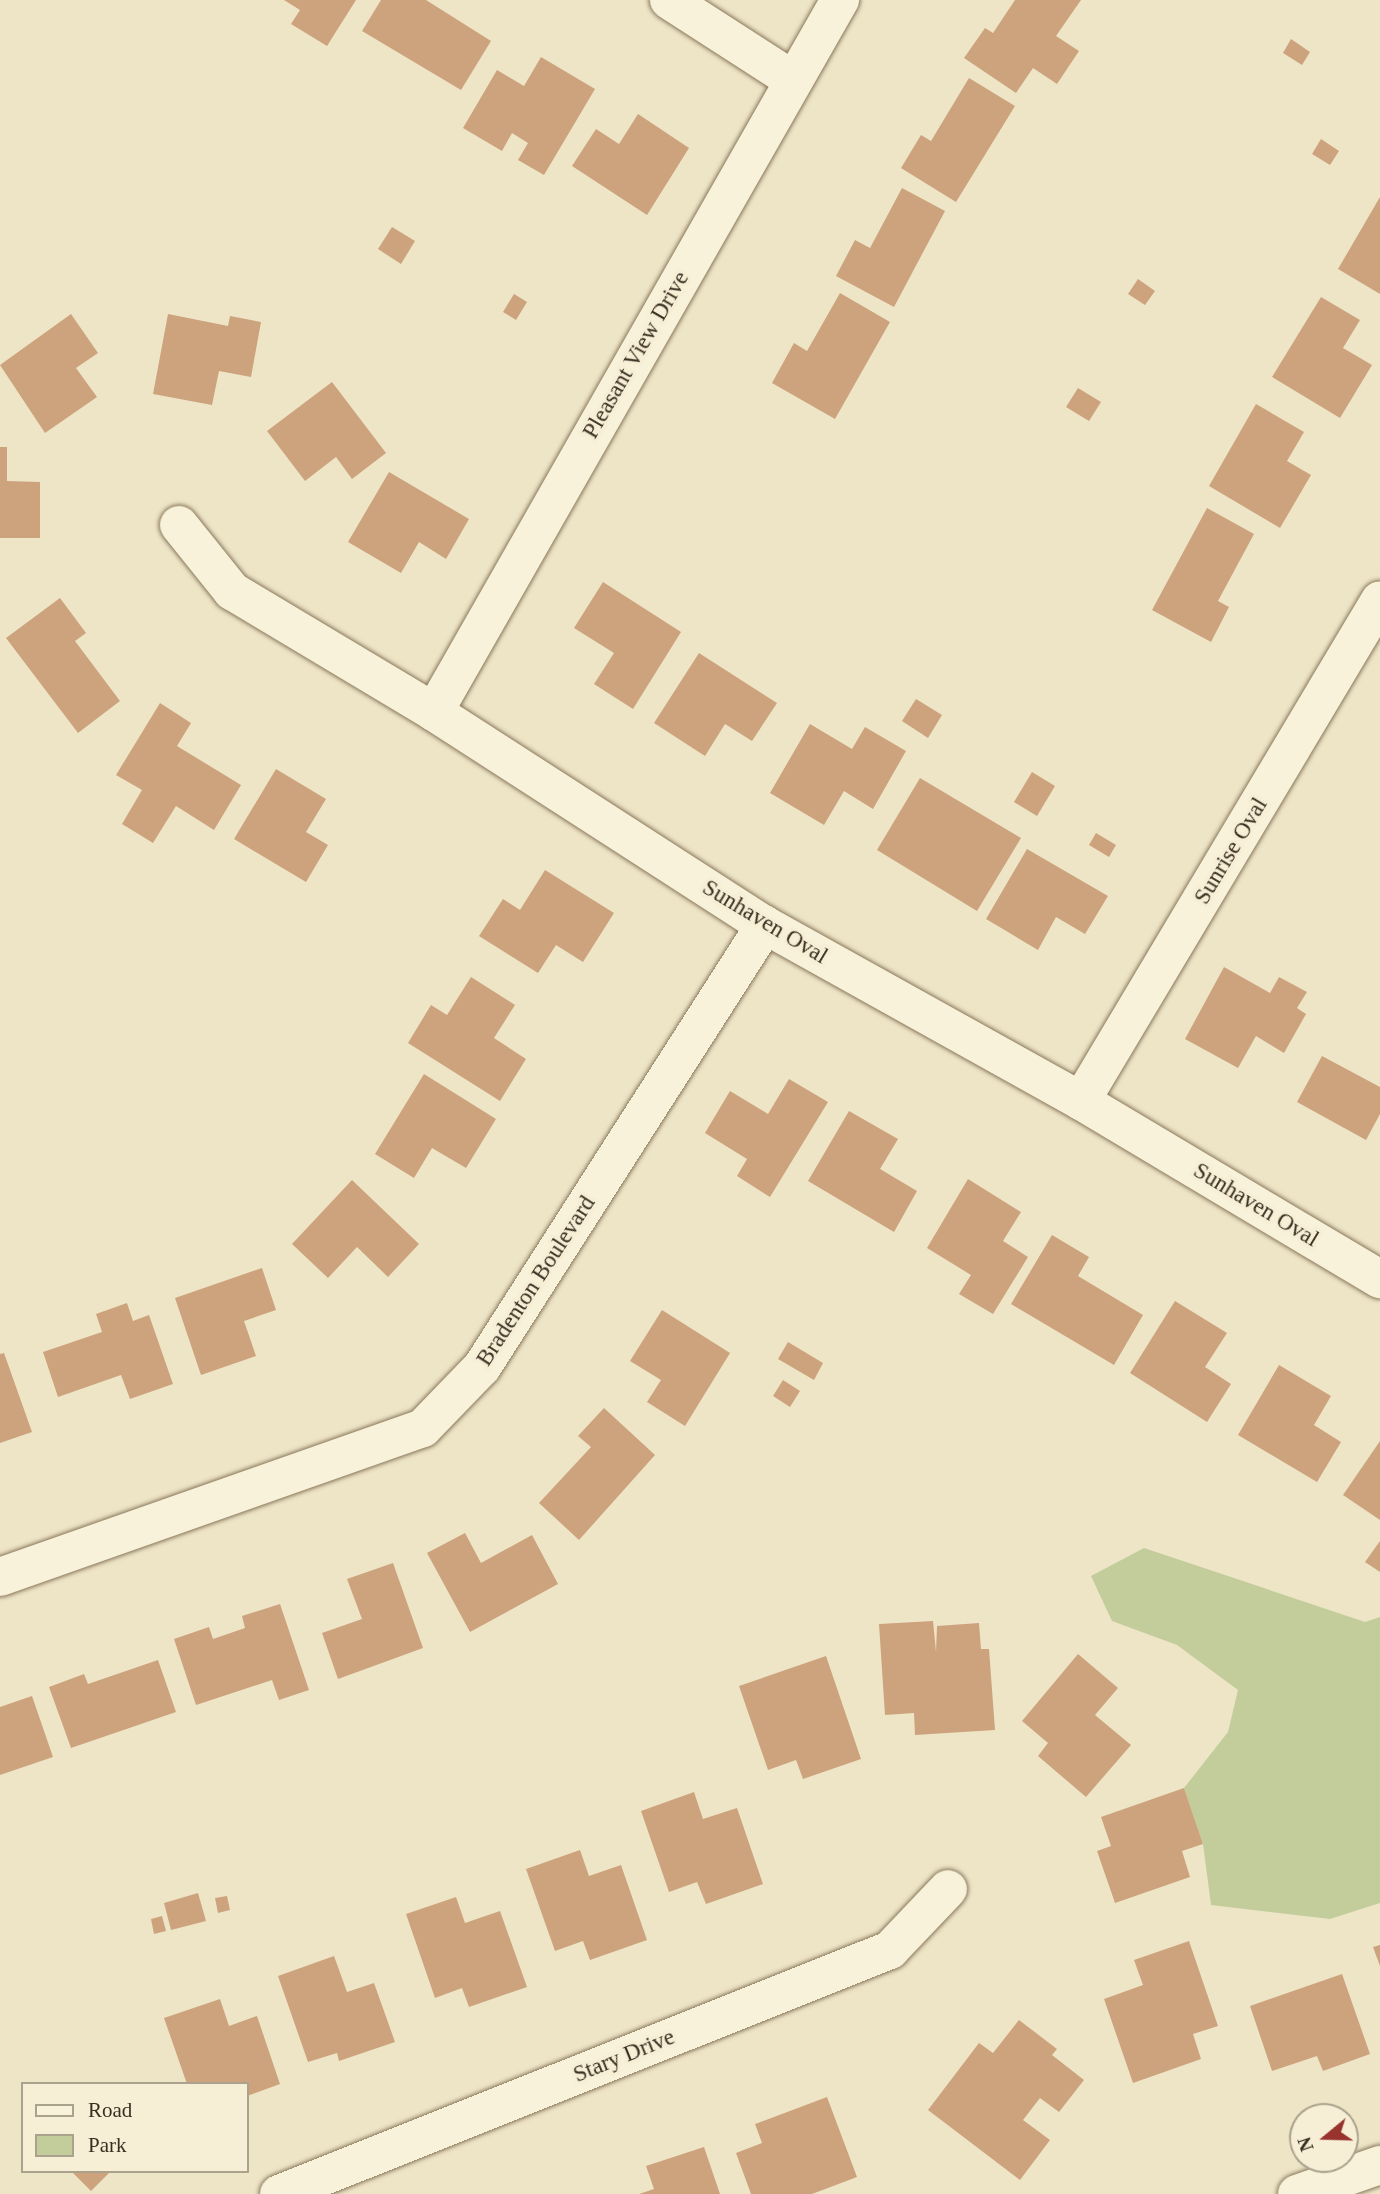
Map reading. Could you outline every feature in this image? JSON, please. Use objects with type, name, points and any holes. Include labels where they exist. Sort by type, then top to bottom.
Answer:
[{"type":"street","points":[[670,0],[793,80]]},
{"type":"street","name":"Pleasant View Drive","points":[[434,712],[840,0]]},
{"type":"street","name":"Sunhaven Oval","points":[[180,525],[232,591],[434,712],[765,925],[1081,1101],[1380,1279]]},
{"type":"street","name":"Sunrise Oval","points":[[1081,1101],[1380,600]]},
{"type":"street","name":"Bradenton Boulevard","points":[[0,1577],[423,1427],[482,1367],[765,925]]},
{"type":"street","name":"Stary Drive","points":[[279,2194],[890,1950],[948,1889]]},
{"type":"street","points":[[1297,2194],[1380,2165]]},
{"type":"green space","points":[[1144,1548],[1365,1622],[1380,1617],[1380,1903],[1330,1919],[1211,1905],[1203,1844],[1184,1788],[1228,1732],[1238,1690],[1177,1645],[1112,1621],[1091,1576]]},
{"type":"building","points":[[284,0],[356,0],[327,46],[291,24],[300,10]]},
{"type":"building","points":[[381,0],[426,0],[491,41],[461,90],[362,31]]},
{"type":"building","points":[[1015,0],[1081,0],[1056,36],[1079,51],[1057,84],[1033,68],[1016,93],[964,58],[985,28],[993,33]]},
{"type":"building","points":[[1291,39],[1310,52],[1302,65],[1283,53]]},
{"type":"building","points":[[541,57],[595,89],[544,175],[518,160],[528,143],[512,133],[502,151],[463,128],[497,70],[524,86]]},
{"type":"building","points":[[969,78],[1015,106],[956,202],[901,168],[921,135],[931,141]]},
{"type":"building","points":[[638,114],[689,148],[647,215],[572,166],[596,129],[619,144]]},
{"type":"building","points":[[1321,139],[1339,151],[1330,165],[1312,154]]},
{"type":"building","points":[[902,188],[945,211],[894,307],[836,276],[855,240],[870,248]]},
{"type":"building","points":[[1380,197],[1380,294],[1338,269]]},
{"type":"building","points":[[392,227],[415,241],[401,264],[378,249]]},
{"type":"building","points":[[1138,279],[1155,291],[1145,305],[1128,294]]},
{"type":"building","points":[[840,293],[890,322],[835,419],[772,383],[794,343],[807,351]]},
{"type":"building","points":[[514,294],[527,302],[516,320],[503,312]]},
{"type":"building","points":[[1321,297],[1360,320],[1343,348],[1372,365],[1340,418],[1272,377]]},
{"type":"building","points":[[71,314],[98,353],[76,368],[97,397],[45,433],[0,365]]},
{"type":"building","points":[[168,314],[228,326],[230,316],[261,322],[251,377],[219,371],[212,405],[153,394]]},
{"type":"building","points":[[332,382],[386,453],[352,479],[336,457],[305,481],[267,431]]},
{"type":"building","points":[[1078,388],[1101,402],[1089,421],[1066,407]]},
{"type":"building","points":[[1256,404],[1304,432],[1287,461],[1311,475],[1280,528],[1209,486]]},
{"type":"building","points":[[0,447],[7,447],[7,481],[40,482],[40,538],[0,538]]},
{"type":"building","points":[[389,472],[469,519],[446,559],[419,542],[401,573],[348,542]]},
{"type":"building","points":[[1207,508],[1254,534],[1218,601],[1229,607],[1211,642],[1152,610]]},
{"type":"building","points":[[603,582],[681,632],[633,709],[594,684],[614,653],[574,628]]},
{"type":"building","points":[[60,598],[86,633],[75,641],[120,701],[78,733],[6,638]]},
{"type":"building","points":[[699,653],[777,703],[752,741],[725,724],[705,756],[654,723]]},
{"type":"building","points":[[916,699],[942,715],[928,738],[902,721]]},
{"type":"building","points":[[160,703],[191,723],[177,746],[241,785],[214,830],[176,806],[153,843],[122,824],[142,790],[116,775]]},
{"type":"building","points":[[810,724],[852,749],[865,727],[906,751],[873,809],[844,791],[824,825],[770,793]]},
{"type":"building","points":[[276,769],[326,799],[306,832],[328,845],[306,882],[234,839]]},
{"type":"building","points":[[1032,772],[1055,786],[1037,816],[1014,802]]},
{"type":"building","points":[[920,778],[1021,838],[977,911],[877,850]]},
{"type":"building","points":[[1096,833],[1116,845],[1109,857],[1089,845]]},
{"type":"building","points":[[1027,849],[1108,896],[1085,934],[1056,917],[1038,950],[986,919]]},
{"type":"building","points":[[545,870],[614,913],[583,962],[556,945],[538,973],[479,936],[503,899],[520,910]]},
{"type":"building","points":[[1224,967],[1270,993],[1279,977],[1307,992],[1297,1008],[1306,1014],[1284,1053],[1256,1036],[1238,1068],[1185,1039]]},
{"type":"building","points":[[471,977],[515,1005],[494,1038],[526,1059],[500,1101],[408,1043],[431,1005],[447,1015]]},
{"type":"building","points":[[1322,1056],[1380,1087],[1380,1114],[1366,1140],[1297,1102]]},
{"type":"building","points":[[424,1074],[496,1119],[466,1168],[432,1148],[414,1178],[375,1154]]},
{"type":"building","points":[[789,1079],[828,1102],[770,1197],[737,1176],[747,1159],[705,1133],[730,1091],[768,1114]]},
{"type":"building","points":[[849,1111],[898,1139],[880,1169],[917,1191],[894,1232],[808,1181]]},
{"type":"building","points":[[968,1179],[1021,1212],[1003,1241],[1028,1257],[993,1314],[959,1294],[971,1275],[927,1248]]},
{"type":"building","points":[[352,1180],[419,1244],[388,1277],[357,1247],[328,1278],[292,1244]]},
{"type":"building","points":[[1052,1235],[1089,1257],[1078,1276],[1143,1315],[1114,1365],[1011,1304]]},
{"type":"building","points":[[262,1268],[276,1310],[244,1321],[256,1356],[201,1375],[175,1298]]},
{"type":"building","points":[[1175,1301],[1227,1333],[1205,1367],[1231,1384],[1207,1422],[1130,1373]]},
{"type":"building","points":[[127,1303],[133,1321],[149,1315],[173,1384],[130,1399],[121,1375],[58,1397],[43,1352],[102,1332],[96,1314]]},
{"type":"building","points":[[662,1310],[730,1353],[685,1426],[647,1402],[661,1380],[630,1361]]},
{"type":"building","points":[[788,1342],[823,1363],[814,1380],[778,1359]]},
{"type":"building","points":[[4,1353],[32,1432],[0,1443],[0,1354]]},
{"type":"building","points":[[1279,1365],[1331,1396],[1314,1425],[1341,1442],[1317,1482],[1238,1435]]},
{"type":"building","points":[[783,1380],[800,1391],[790,1407],[773,1396]]},
{"type":"building","points":[[604,1408],[655,1455],[579,1540],[539,1503],[591,1447],[578,1436]]},
{"type":"building","points":[[1380,1441],[1380,1520],[1343,1495]]},
{"type":"building","points":[[465,1533],[481,1563],[532,1535],[558,1584],[470,1632],[427,1553]]},
{"type":"building","points":[[1380,1541],[1380,1572],[1365,1562]]},
{"type":"building","points":[[393,1563],[423,1648],[338,1679],[322,1633],[362,1619],[347,1579]]},
{"type":"building","points":[[280,1604],[309,1690],[279,1700],[272,1680],[196,1705],[174,1639],[209,1627],[213,1639],[245,1628],[242,1616]]},
{"type":"building","points":[[933,1621],[936,1652],[937,1626],[979,1623],[981,1649],[989,1649],[995,1730],[915,1735],[914,1713],[885,1715],[879,1624]]},
{"type":"building","points":[[1078,1654],[1118,1688],[1095,1715],[1131,1745],[1086,1797],[1038,1756],[1048,1743],[1022,1721]]},
{"type":"building","points":[[826,1656],[861,1759],[803,1779],[796,1760],[768,1770],[739,1686]]},
{"type":"building","points":[[158,1660],[176,1712],[71,1748],[49,1687],[84,1674],[88,1684]]},
{"type":"building","points":[[32,1696],[53,1757],[0,1775],[0,1707]]},
{"type":"building","points":[[1184,1788],[1203,1844],[1182,1851],[1190,1877],[1115,1903],[1097,1851],[1111,1846],[1101,1817]]},
{"type":"building","points":[[694,1792],[703,1819],[737,1808],[763,1884],[706,1904],[697,1882],[669,1892],[641,1811]]},
{"type":"building","points":[[580,1850],[589,1876],[621,1865],[647,1940],[590,1960],[583,1941],[555,1951],[526,1869]]},
{"type":"building","points":[[198,1893],[206,1921],[171,1930],[164,1903]]},
{"type":"building","points":[[227,1896],[230,1910],[218,1913],[215,1898]]},
{"type":"building","points":[[456,1897],[465,1923],[500,1911],[527,1987],[469,2007],[462,1988],[435,1998],[406,1914]]},
{"type":"building","points":[[162,1916],[166,1931],[154,1934],[151,1919]]},
{"type":"building","points":[[1189,1941],[1218,2026],[1193,2034],[1201,2059],[1133,2083],[1104,1999],[1143,1985],[1134,1960]]},
{"type":"building","points":[[1380,1945],[1380,1966],[1373,1947]]},
{"type":"building","points":[[334,1956],[347,1992],[374,1983],[395,2042],[339,2061],[337,2053],[308,2062],[278,1976]]},
{"type":"building","points":[[1342,1974],[1370,2054],[1323,2071],[1317,2056],[1272,2071],[1250,2006]]},
{"type":"building","points":[[220,1999],[229,2026],[257,2016],[280,2084],[248,2096],[248,2082],[186,2082],[164,2018]]},
{"type":"building","points":[[1019,2020],[1057,2049],[1052,2055],[1084,2080],[1059,2112],[1040,2098],[1023,2120],[1050,2140],[1020,2180],[928,2110],[979,2043],[993,2053]]},
{"type":"building","points":[[827,2097],[857,2177],[812,2194],[751,2194],[736,2153],[762,2143],[755,2124]]},
{"type":"building","points":[[704,2147],[720,2194],[639,2194],[654,2189],[646,2166]]},
{"type":"building","points":[[73,2173],[109,2173],[91,2191]]}]
